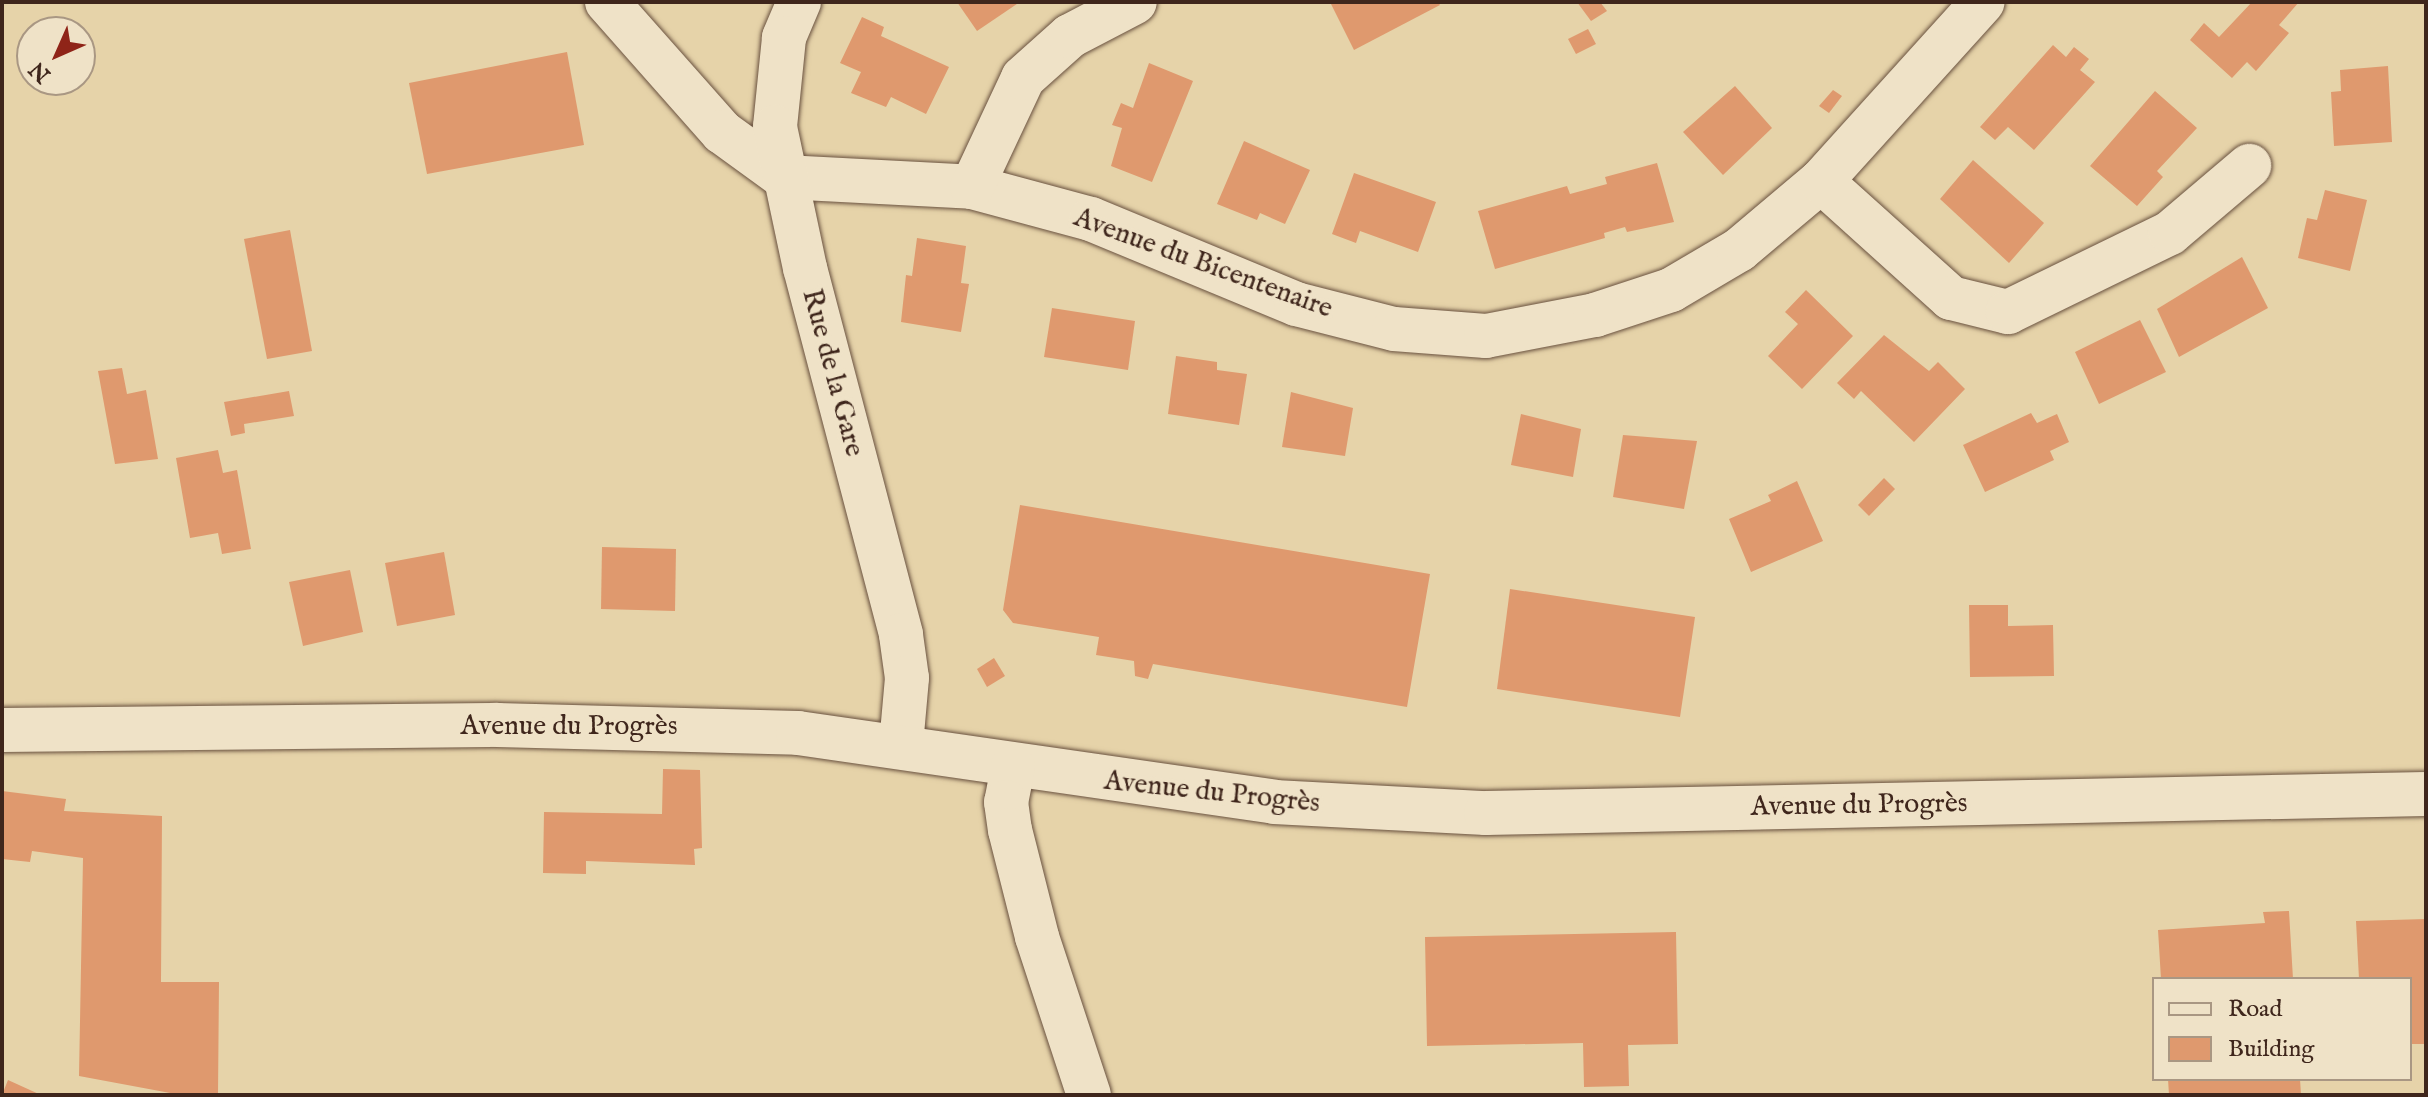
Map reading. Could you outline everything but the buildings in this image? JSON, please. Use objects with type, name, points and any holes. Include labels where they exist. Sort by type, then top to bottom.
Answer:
[{"type":"street","points":[[607,2],[722,132],[784,177]]},
{"type":"street","name":"Rue de la Gare","points":[[799,2],[784,38],[775,127],[784,177],[901,635],[907,678],[901,745]]},
{"type":"street","points":[[972,187],[1023,78],[1070,36],[1135,2]]},
{"type":"street","name":"Avenue du Bicentenaire","points":[[784,177],[972,187],[1091,219],[1296,304],[1394,329],[1486,336],[1595,315],[1671,290],[1739,250],[1821,181],[1983,2]]},
{"type":"street","points":[[1821,181],[1951,298],[2008,312],[2170,233],[2249,166]]},
{"type":"street","name":"Avenue du Progrès","points":[[2,730],[692,728],[901,745],[1013,767],[1274,802],[1486,813],[2426,794]]},
{"type":"street","points":[[1013,767],[1006,802],[1010,830],[1037,937],[1089,1095]]}]
